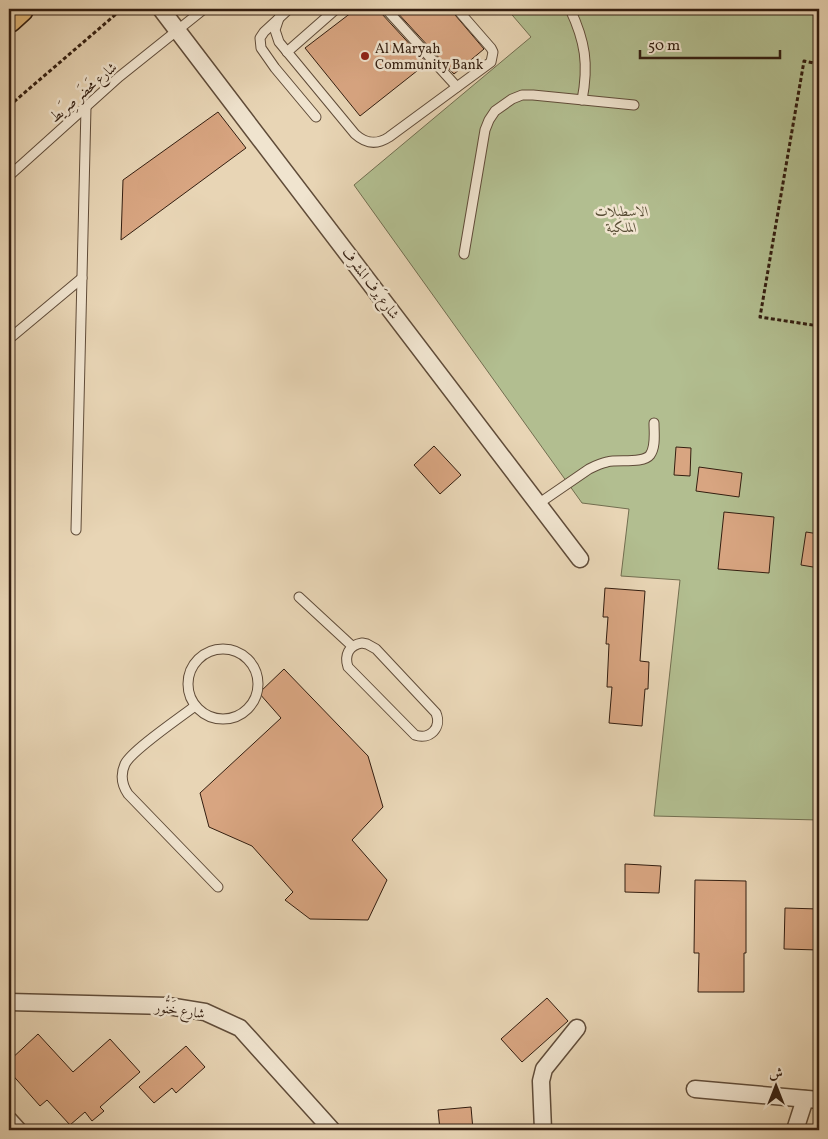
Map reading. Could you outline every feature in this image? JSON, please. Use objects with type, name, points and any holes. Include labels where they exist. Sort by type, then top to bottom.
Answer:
[{"type":"main road","points":[[9,19],[20,9]]},
{"type":"street","name":"شارع يَرف المشرف","points":[[161,9],[580,558]]},
{"type":"street","name":"شارع خَنُّور","points":[[9,1002],[168,1006],[205,1012],[240,1028],[332,1130]]},
{"type":"street","points":[[543,1130],[541,1081],[544,1069],[577,1028]]},
{"type":"street","points":[[695,1089],[812,1099],[795,1130]]},
{"type":"street","points":[[9,1120],[18,1130]]},
{"type":"lane","name":"شارع مَحضَر صِرَيط","points":[[9,176],[86,107],[204,9]]},
{"type":"lane","points":[[289,9],[264,32],[260,38],[261,48],[275,68],[316,117]]},
{"type":"lane","points":[[287,52],[336,9]]},
{"type":"lane","points":[[386,9],[457,87]]},
{"type":"lane","points":[[279,18],[275,30],[276,36],[287,52],[355,134],[366,142],[379,142],[488,65],[493,58],[493,52],[457,9]]},
{"type":"lane","points":[[570,9],[580,30],[584,47],[586,73],[582,100]]},
{"type":"lane","points":[[464,254],[485,130],[495,111],[512,98],[533,95],[634,105]]},
{"type":"lane","points":[[76,530],[86,107]]},
{"type":"lane","points":[[9,339],[82,278]]},
{"type":"lane","points":[[538,504],[598,464],[617,460],[642,460],[646,458],[652,450],[654,424]]},
{"type":"lane","points":[[299,597],[352,646]]},
{"type":"lane","points":[[362,643],[367,644],[382,656],[436,713],[438,723],[434,732],[425,737],[415,735],[351,670],[346,658],[352,646],[362,643]]},
{"type":"lane","points":[[215,649],[228,649],[248,658],[255,668],[258,680],[257,692],[253,703],[244,712],[234,717],[216,718],[204,714],[195,706],[189,695],[187,683],[190,671],[196,660],[215,649]]},
{"type":"lane","points":[[195,706],[128,760],[122,773],[122,780],[128,794],[218,887]]},
{"type":"path","points":[[9,106],[122,9]]},
{"type":"path","points":[[819,64],[804,61],[760,317],[819,326]]},
{"type":"green space","name":"الاسطبلات الملكية","points":[[507,9],[819,9],[819,820],[654,816],[680,580],[621,576],[629,509],[582,503],[354,185],[531,37]]},
{"type":"building","name":"Al Maryah Community Bank","points":[[356,9],[380,9],[381,13],[427,63],[360,116],[305,48]]},
{"type":"building","points":[[394,9],[450,9],[484,49],[454,74]]},
{"type":"building","points":[[218,112],[246,148],[121,240],[123,180]]},
{"type":"building","points":[[434,446],[461,475],[440,494],[414,465]]},
{"type":"building","points":[[676,447],[691,448],[690,476],[674,475]]},
{"type":"building","points":[[699,467],[742,473],[739,497],[696,491]]},
{"type":"building","points":[[724,512],[774,517],[769,573],[718,569]]},
{"type":"building","points":[[806,532],[819,534],[819,568],[801,565]]},
{"type":"building","points":[[605,588],[645,591],[640,661],[649,662],[648,689],[645,689],[642,726],[609,723],[612,687],[607,687],[609,644],[606,644],[608,617],[603,617]]},
{"type":"building","points":[[284,669],[368,756],[383,807],[352,840],[387,880],[368,920],[310,919],[285,900],[293,892],[252,846],[209,827],[200,793],[281,718],[259,693]]},
{"type":"building","points":[[625,864],[661,866],[659,893],[625,892]]},
{"type":"building","points":[[695,880],[746,881],[744,992],[698,992],[699,953],[694,953]]},
{"type":"building","points":[[785,908],[819,909],[819,950],[784,949]]},
{"type":"building","points":[[547,998],[568,1021],[522,1062],[501,1039]]},
{"type":"building","points":[[38,1034],[73,1072],[110,1039],[140,1072],[100,1107],[104,1111],[92,1121],[85,1112],[70,1125],[47,1100],[40,1106],[9,1071],[9,1061]]},
{"type":"building","points":[[186,1046],[205,1067],[176,1093],[172,1088],[154,1103],[139,1087]]},
{"type":"building","points":[[471,1107],[473,1130],[440,1130],[438,1110]]},
{"type":"place","name":"Al Maryah Community Bank","points":[[365,56]]}]
